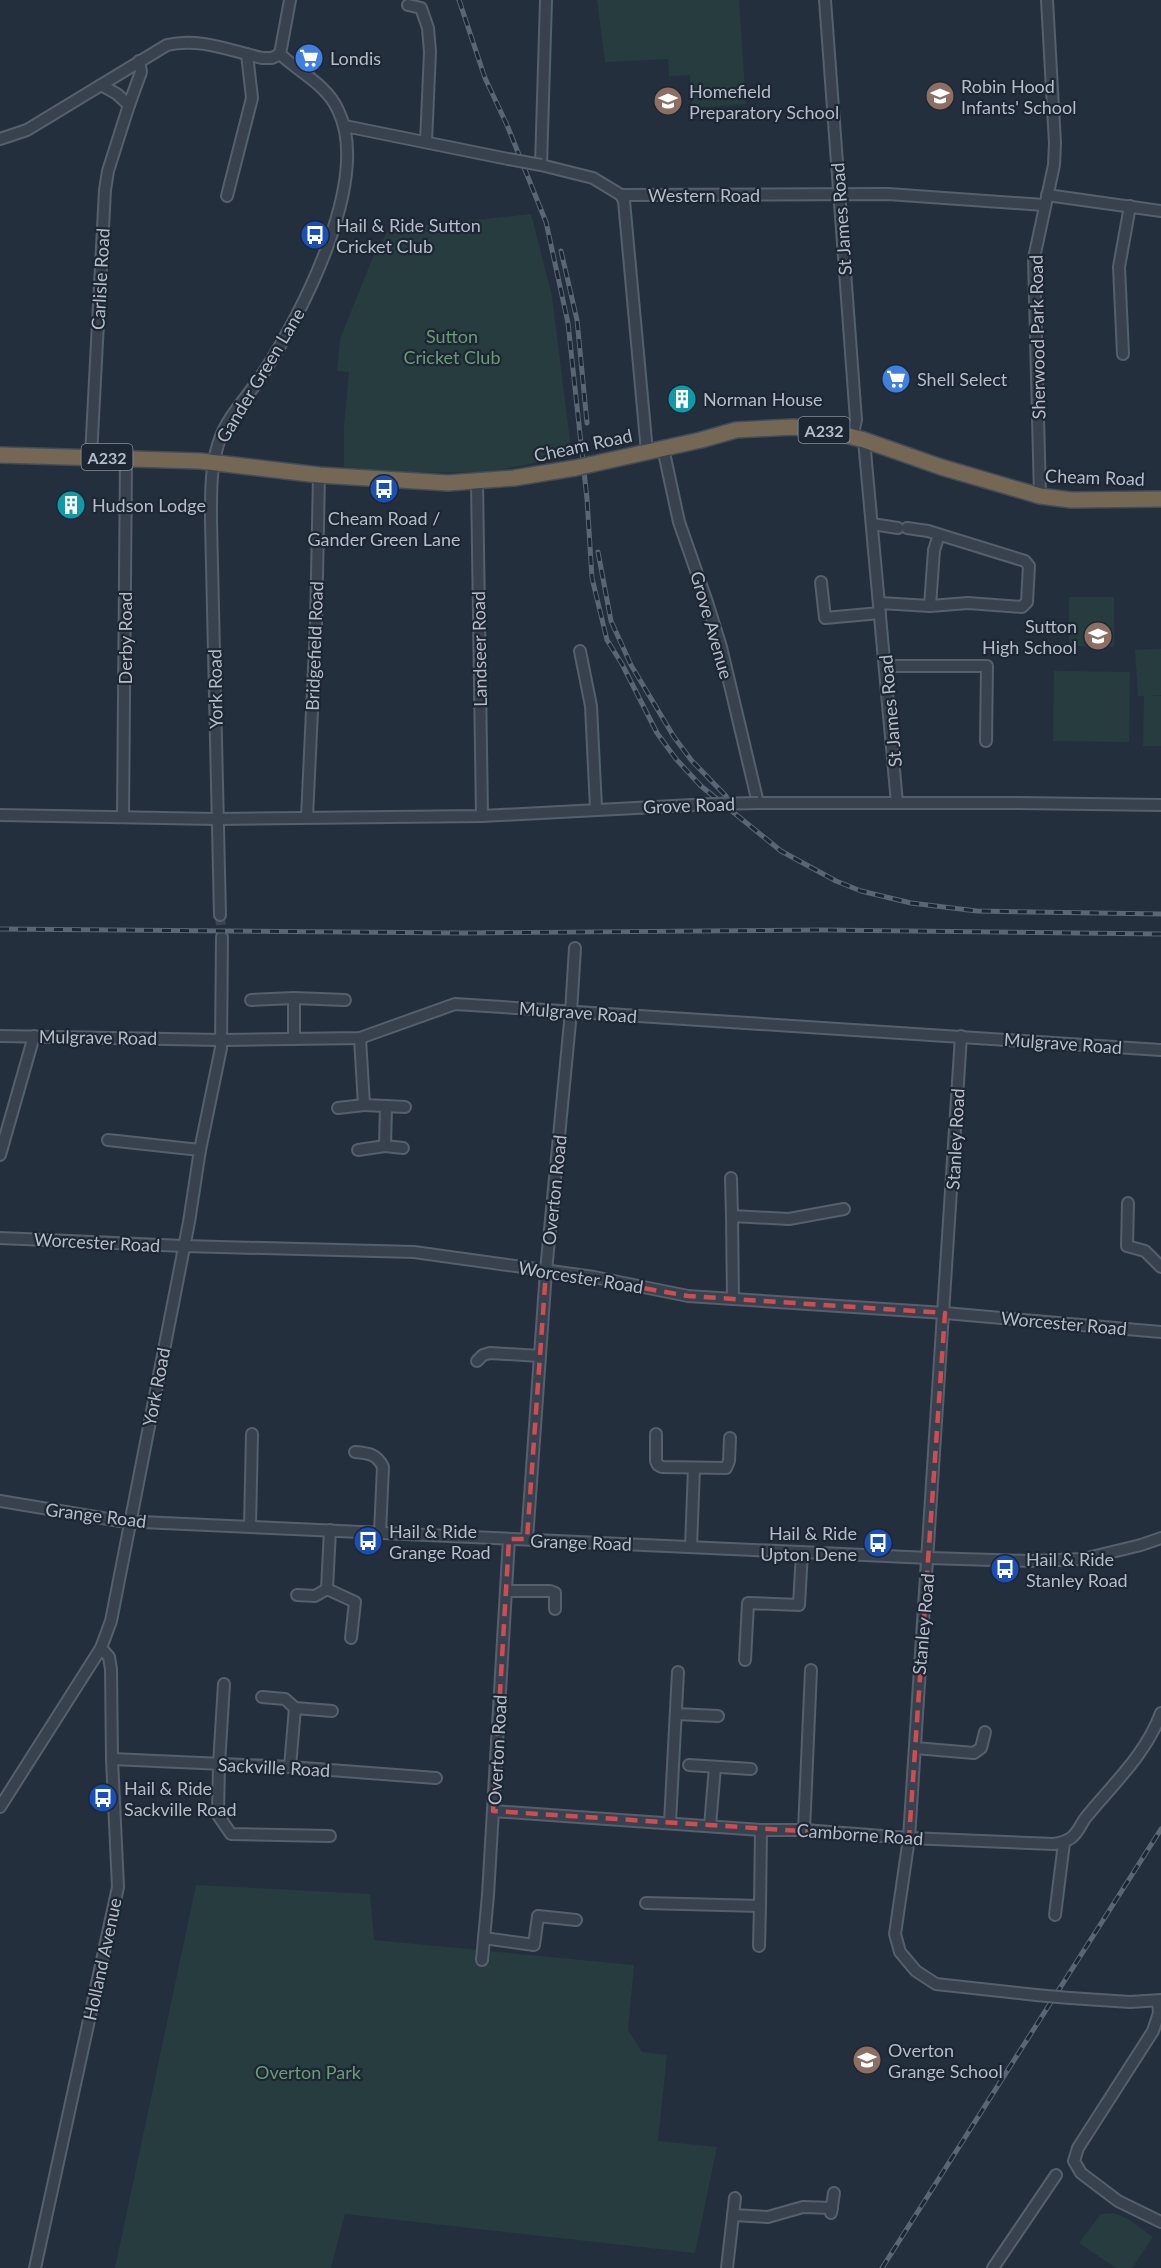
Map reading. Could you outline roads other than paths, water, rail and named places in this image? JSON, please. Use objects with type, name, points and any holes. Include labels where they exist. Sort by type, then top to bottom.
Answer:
[{"type":"highway","name":"Cheam Road","points":[[0,455],[92,456],[213,462],[319,475],[415,482],[477,482],[533,476],[575,468],[736,430],[793,427],[827,430],[858,438],[941,467],[1040,496],[1071,500],[1161,499]]},
{"type":"street","points":[[0,140],[27,130],[156,50],[180,42],[196,42],[272,58],[280,54],[290,0]]},
{"type":"street","points":[[541,165],[546,0]]},
{"type":"street","name":"St James Road","points":[[825,0],[856,420],[872,524],[897,803]]},
{"type":"street","name":"Sherwood Park Road","points":[[1040,496],[1034,258],[1054,165],[1055,143],[1047,0]]},
{"type":"street","points":[[408,5],[421,8],[428,28],[426,142]]},
{"type":"street","points":[[227,196],[252,98],[248,54]]},
{"type":"street","name":"Gander Green Lane","points":[[213,462],[224,429],[287,335],[316,275],[337,217],[343,190],[346,166],[345,126],[330,95],[280,54]]},
{"type":"street","name":"Carlisle Road","points":[[92,456],[105,190],[108,171],[141,72],[139,61]]},
{"type":"street","points":[[101,85],[117,94],[129,105]]},
{"type":"street","points":[[345,126],[541,165],[593,178],[621,195]]},
{"type":"street","name":"Western Road","points":[[647,452],[624,201],[621,195],[930,195],[1046,200],[1074,198],[1161,211]]},
{"type":"street","points":[[1123,354],[1119,267],[1130,206]]},
{"type":"street","name":"Grove Avenue","points":[[663,448],[679,522],[721,647],[758,803]]},
{"type":"street","name":"Derby Road","points":[[123,817],[126,458]]},
{"type":"street","name":"York Road","points":[[213,462],[211,521],[220,915]]},
{"type":"street","name":"Bridgefield Road","points":[[307,817],[316,626],[319,475]]},
{"type":"street","name":"Landseer Road","points":[[477,482],[482,816]]},
{"type":"street","points":[[814,626],[825,618],[880,608],[968,603],[1022,607],[1027,602],[1028,563],[923,530],[872,524]]},
{"type":"street","points":[[930,606],[934,550],[939,535]]},
{"type":"street","points":[[821,582],[825,618]]},
{"type":"street","points":[[580,651],[591,706],[596,808]]},
{"type":"street","points":[[886,666],[987,666],[986,741]]},
{"type":"street","name":"Grove Road","points":[[0,815],[217,819],[482,816],[596,808],[758,803],[1161,805]]},
{"type":"street","name":"York Road","points":[[0,1807],[101,1648],[111,1621],[222,1040],[222,937]]},
{"type":"street","name":"Overton Road","points":[[527,1539],[546,1271],[575,948]]},
{"type":"street","points":[[294,998],[294,1040]]},
{"type":"street","points":[[251,1000],[294,998],[345,1000]]},
{"type":"street","name":"Mulgrave Road","points":[[0,1036],[222,1040],[360,1038],[455,1004],[1161,1050]]},
{"type":"street","points":[[0,1155],[34,1036]]},
{"type":"street","name":"Stanley Road","points":[[961,1036],[945,1313],[909,1838],[895,1934],[900,1952],[916,1971],[936,1984],[1070,1998],[1145,2002],[1160,2000]]},
{"type":"street","points":[[360,1038],[364,1105]]},
{"type":"street","points":[[338,1108],[364,1105],[405,1107]]},
{"type":"street","points":[[385,1146],[386,1106]]},
{"type":"street","points":[[108,1140],[200,1150]]},
{"type":"street","points":[[358,1150],[385,1146],[403,1148]]},
{"type":"street","points":[[731,1178],[733,1299]]},
{"type":"street","points":[[1128,1203],[1127,1246],[1145,1251],[1161,1267]]},
{"type":"street","points":[[732,1216],[789,1219],[844,1209]]},
{"type":"street","name":"Worcester Road","points":[[0,1238],[414,1252],[594,1277],[688,1296],[945,1313],[1161,1332]]},
{"type":"street","points":[[477,1361],[490,1353],[540,1356]]},
{"type":"street","points":[[250,1527],[252,1434]]},
{"type":"street","points":[[656,1434],[658,1465],[694,1468],[726,1468],[729,1461],[730,1438]]},
{"type":"street","points":[[355,1452],[373,1455],[378,1458],[383,1467],[380,1533]]},
{"type":"street","points":[[692,1547],[694,1468]]},
{"type":"street","name":"Grange Road","points":[[0,1501],[129,1521],[928,1558],[1030,1561],[1083,1559],[1161,1538]]},
{"type":"street","points":[[327,1588],[330,1530]]},
{"type":"street","name":"Overton Road","points":[[482,1960],[509,1539]]},
{"type":"street","points":[[745,1660],[748,1603],[799,1605],[802,1552]]},
{"type":"street","points":[[297,1595],[315,1596],[327,1588]]},
{"type":"street","points":[[327,1588],[355,1602],[351,1638]]},
{"type":"street","points":[[506,1591],[550,1591],[555,1593],[555,1609]]},
{"type":"street","name":"Holland Avenue","points":[[35,2268],[118,1887],[112,1759],[111,1670],[109,1657],[101,1648]]},
{"type":"street","points":[[804,1830],[812,1671]]},
{"type":"street","points":[[670,1822],[678,1672]]},
{"type":"street","points":[[224,1684],[218,1815],[231,1834],[330,1836]]},
{"type":"street","points":[[262,1697],[285,1699],[295,1708],[332,1711]]},
{"type":"street","points":[[290,1767],[295,1708]]},
{"type":"street","points":[[676,1713],[718,1716]]},
{"type":"street","points":[[1055,1915],[1064,1843],[1073,1837],[1085,1819],[1143,1749],[1152,1736],[1161,1713]]},
{"type":"street","points":[[915,1748],[974,1753],[981,1748],[985,1732]]},
{"type":"street","name":"Sackville Road","points":[[112,1759],[290,1767],[436,1778]]},
{"type":"street","points":[[689,1766],[751,1769]]},
{"type":"street","points":[[710,1826],[715,1767]]},
{"type":"street","name":"Camborne Road","points":[[493,1811],[761,1830],[804,1830],[909,1838],[1064,1843]]},
{"type":"street","points":[[759,1946],[761,1830]]},
{"type":"street","points":[[646,1903],[760,1906]]},
{"type":"street","points":[[484,1938],[534,1945],[538,1916],[576,1920]]},
{"type":"street","points":[[1160,2000],[1159,2013],[1152,2031],[1078,2148],[1074,2161],[1081,2173],[1118,2201],[1161,2222]]},
{"type":"street","points":[[993,2268],[1056,2175]]},
{"type":"street","points":[[733,2215],[768,2217],[803,2207],[831,2210],[834,2193]]},
{"type":"street","points":[[727,2268],[735,2198]]},
{"type":"tunnel","points":[[220,915],[222,937]]},
{"type":"railway","points":[[459,0],[485,78],[507,125],[546,222],[568,323],[587,499],[592,578],[607,640],[622,664],[657,733],[676,759],[701,786],[781,851],[836,881],[861,891],[911,903],[977,911],[1161,914]]},
{"type":"railway","points":[[561,251],[577,320],[587,423]]},
{"type":"railway","points":[[598,552],[611,621],[631,665],[674,737],[692,761],[726,796]]},
{"type":"railway","points":[[0,929],[463,933],[823,930],[1161,934]]},
{"type":"railway","points":[[882,2268],[1161,1829]]},
{"type":"place","name":"Londis","points":[[309,58]]},
{"type":"place","name":"Robin Hood Infants' School","points":[[940,96]]},
{"type":"place","name":"Homefield Preparatory School","points":[[668,101]]},
{"type":"place","name":"Hail & Ride Sutton Cricket Club","points":[[315,235]]},
{"type":"place","name":"Shell Select","points":[[896,379]]},
{"type":"place","name":"Norman House","points":[[682,399]]},
{"type":"place","name":"Cheam Road / Gander Green Lane","points":[[384,489]]},
{"type":"place","name":"Hudson Lodge","points":[[71,505]]},
{"type":"place","name":"Sutton High School","points":[[1098,636]]},
{"type":"place","name":"Hail & Ride Grange Road","points":[[368,1541]]},
{"type":"place","name":"Hail & Ride Upton Dene","points":[[878,1543]]},
{"type":"place","name":"Hail & Ride Stanley Road","points":[[1005,1569]]},
{"type":"place","name":"Hail & Ride Sackville Road","points":[[103,1798]]},
{"type":"place","name":"Overton Grange School","points":[[867,2060]]},
{"type":"park label","name":"Sutton Cricket Club","points":[[452,346]]},
{"type":"park label","name":"Overton Park","points":[[308,2072]]}]
